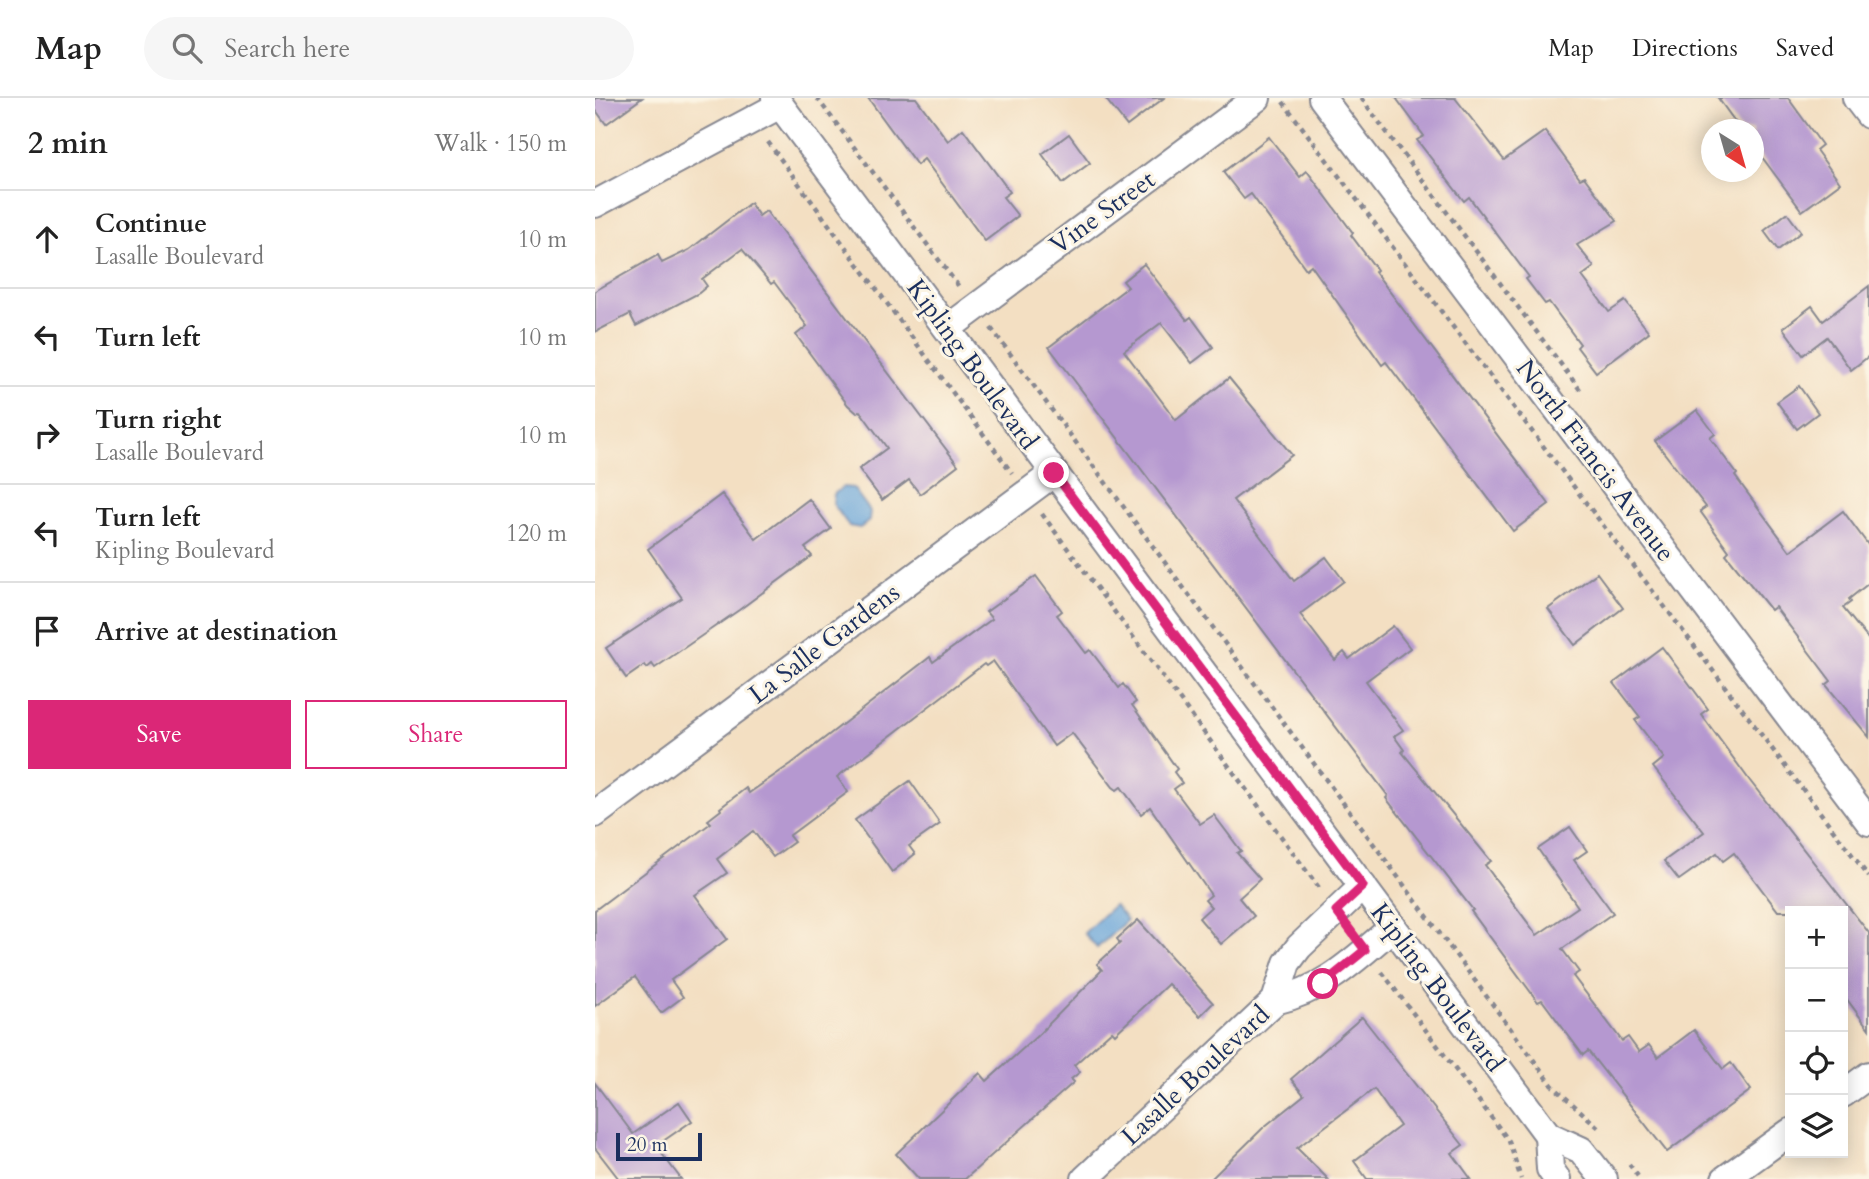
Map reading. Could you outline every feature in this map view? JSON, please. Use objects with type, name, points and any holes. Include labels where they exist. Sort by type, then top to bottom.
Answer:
[{"type":"street","name":"Vine Street","points":[[948,328],[1257,98]]},
{"type":"street","name":"North Francis Avenue","points":[[1322,98],[1869,822]]},
{"type":"street","points":[[1856,98],[1869,115]]},
{"type":"street","points":[[595,204],[752,120],[778,102]]},
{"type":"street","name":"Kipling Boulevard","points":[[778,102],[1548,1135],[1581,1150],[1604,1179]]},
{"type":"street","name":"La Salle Gardens","points":[[595,814],[1054,473]]},
{"type":"street","name":"Lasalle Boulevard","points":[[1275,1001],[1287,963],[1299,947],[1363,886]]},
{"type":"street","name":"Lasalle Boulevard","points":[[1085,1179],[1275,1001],[1313,989],[1393,927]]},
{"type":"street","points":[[1848,1090],[1869,1075]]},
{"type":"street","points":[[1548,1135],[1551,1169],[1557,1179]]},
{"type":"street","points":[[1725,1179],[1785,1136]]},
{"type":"path","points":[[817,98],[1553,1086],[1601,1130]]},
{"type":"path","points":[[1281,98],[1869,877]]},
{"type":"path","points":[[752,120],[1336,911]]},
{"type":"path","points":[[1365,950],[1509,1141],[1521,1179]]},
{"type":"path","points":[[1625,1159],[1640,1179]]},
{"type":"water","points":[[843,487],[853,488],[870,511],[869,521],[860,528],[849,526],[833,504],[834,494]]},
{"type":"water","points":[[1114,905],[1127,920],[1097,948],[1084,933]]},
{"type":"building","points":[[595,98],[642,98],[606,124],[595,109]]},
{"type":"building","points":[[868,98],[916,98],[948,141],[963,129],[1010,192],[1003,197],[1018,216],[985,241],[924,159],[917,165]]},
{"type":"building","points":[[1105,98],[1164,98],[1127,126]]},
{"type":"building","points":[[1396,98],[1455,98],[1504,160],[1545,131],[1580,179],[1584,177],[1617,221],[1577,245],[1594,267],[1582,276],[1609,312],[1625,301],[1649,332],[1596,372],[1577,347],[1580,344],[1549,302],[1545,304],[1526,279],[1529,277],[1469,197],[1464,201],[1417,140],[1424,136]]},
{"type":"building","points":[[1718,98],[1788,98],[1822,145],[1816,150],[1840,183],[1802,211],[1764,160],[1764,119],[1733,119]]},
{"type":"building","points":[[1069,134],[1090,163],[1063,183],[1042,154]]},
{"type":"building","points":[[1269,137],[1300,177],[1307,171],[1353,233],[1351,235],[1377,270],[1375,272],[1549,504],[1513,531],[1386,362],[1382,365],[1311,265],[1306,269],[1251,194],[1244,199],[1223,172]]},
{"type":"building","points":[[750,203],[759,216],[766,211],[958,465],[920,494],[909,480],[882,500],[859,469],[887,448],[860,411],[857,413],[848,405],[796,335],[807,326],[774,282],[771,284],[742,249],[702,279],[707,286],[699,293],[636,326],[630,314],[595,332],[595,291],[658,255],[662,263],[689,250]]},
{"type":"building","points":[[1787,213],[1801,232],[1778,250],[1764,231]]},
{"type":"building","points":[[1144,264],[1187,320],[1191,317],[1213,347],[1192,363],[1161,323],[1124,351],[1176,420],[1229,378],[1292,455],[1233,500],[1294,581],[1326,557],[1344,581],[1300,614],[1335,660],[1344,652],[1349,659],[1393,626],[1410,648],[1366,681],[1403,730],[1394,736],[1404,750],[1402,752],[1491,861],[1485,865],[1537,935],[1578,907],[1538,849],[1570,827],[1587,851],[1574,860],[1613,913],[1562,949],[1579,972],[1573,976],[1622,1041],[1628,1037],[1639,1052],[1649,1045],[1658,1057],[1694,1030],[1723,1069],[1731,1063],[1751,1090],[1667,1152],[1588,1051],[1583,1055],[1542,1000],[1538,1002],[1471,911],[1473,910],[1386,798],[1388,796],[1049,347],[1128,287],[1123,281]]},
{"type":"building","points":[[1869,286],[1869,356],[1851,370],[1827,337],[1803,355],[1783,328],[1812,306],[1823,321]]},
{"type":"building","points":[[1799,386],[1818,413],[1797,429],[1777,402]]},
{"type":"building","points":[[1697,410],[1715,434],[1710,438],[1737,474],[1735,476],[1790,551],[1843,511],[1869,546],[1869,583],[1849,599],[1851,602],[1843,608],[1869,640],[1869,737],[1826,685],[1831,681],[1775,607],[1771,610],[1726,554],[1729,551],[1700,511],[1706,507],[1655,441]]},
{"type":"building","points":[[722,494],[756,539],[809,499],[831,529],[805,548],[812,556],[739,610],[655,668],[652,664],[647,668],[645,665],[626,678],[606,648],[682,598],[648,549]]},
{"type":"building","points":[[1597,573],[1623,608],[1575,645],[1548,609]]},
{"type":"building","points":[[1036,576],[1062,611],[1057,615],[1086,653],[1090,650],[1119,688],[1123,684],[1136,702],[1132,705],[1177,769],[1174,772],[1182,783],[1174,789],[1200,824],[1214,815],[1241,851],[1237,853],[1260,879],[1239,898],[1254,916],[1221,944],[1199,918],[1211,907],[1205,900],[1211,895],[1150,807],[1141,814],[1121,787],[1117,790],[1113,787],[1072,733],[1054,746],[993,661],[986,666],[984,664],[837,777],[848,792],[789,836],[794,842],[773,857],[753,831],[717,859],[727,873],[695,895],[727,939],[671,980],[683,997],[661,1013],[635,977],[595,1006],[595,910],[711,823],[708,820],[721,810],[720,808],[746,788],[749,793],[930,657],[933,662],[992,619],[986,612]]},
{"type":"building","points":[[1662,647],[1708,709],[1701,714],[1848,906],[1785,906],[1785,911],[1778,911],[1734,853],[1723,861],[1717,853],[1679,880],[1664,861],[1704,832],[1653,767],[1664,758],[1635,720],[1640,717],[1614,683]]},
{"type":"building","points":[[910,781],[940,824],[909,846],[915,854],[892,872],[855,820]]},
{"type":"building","points":[[1848,906],[1869,933],[1869,1029],[1848,1001]]},
{"type":"building","points":[[1138,920],[1213,1003],[1200,1016],[1168,984],[1115,1034],[1112,1031],[1074,1065],[1080,1072],[1071,1079],[1074,1082],[965,1179],[919,1179],[896,1154],[980,1073],[987,1081],[1038,1035],[1102,970],[1097,964],[1120,943],[1117,939]]},
{"type":"building","points":[[1362,1017],[1463,1145],[1452,1153],[1471,1179],[1367,1179],[1354,1161],[1400,1126],[1374,1089],[1297,1148],[1328,1179],[1211,1179],[1264,1127],[1304,1095],[1291,1079]]},
{"type":"building","points":[[595,1083],[633,1134],[679,1102],[692,1121],[656,1146],[681,1179],[619,1179],[595,1148]]},
{"type":"route","points":[[1054,473],[1363,886],[1336,911],[1365,950],[1323,984]]}]
